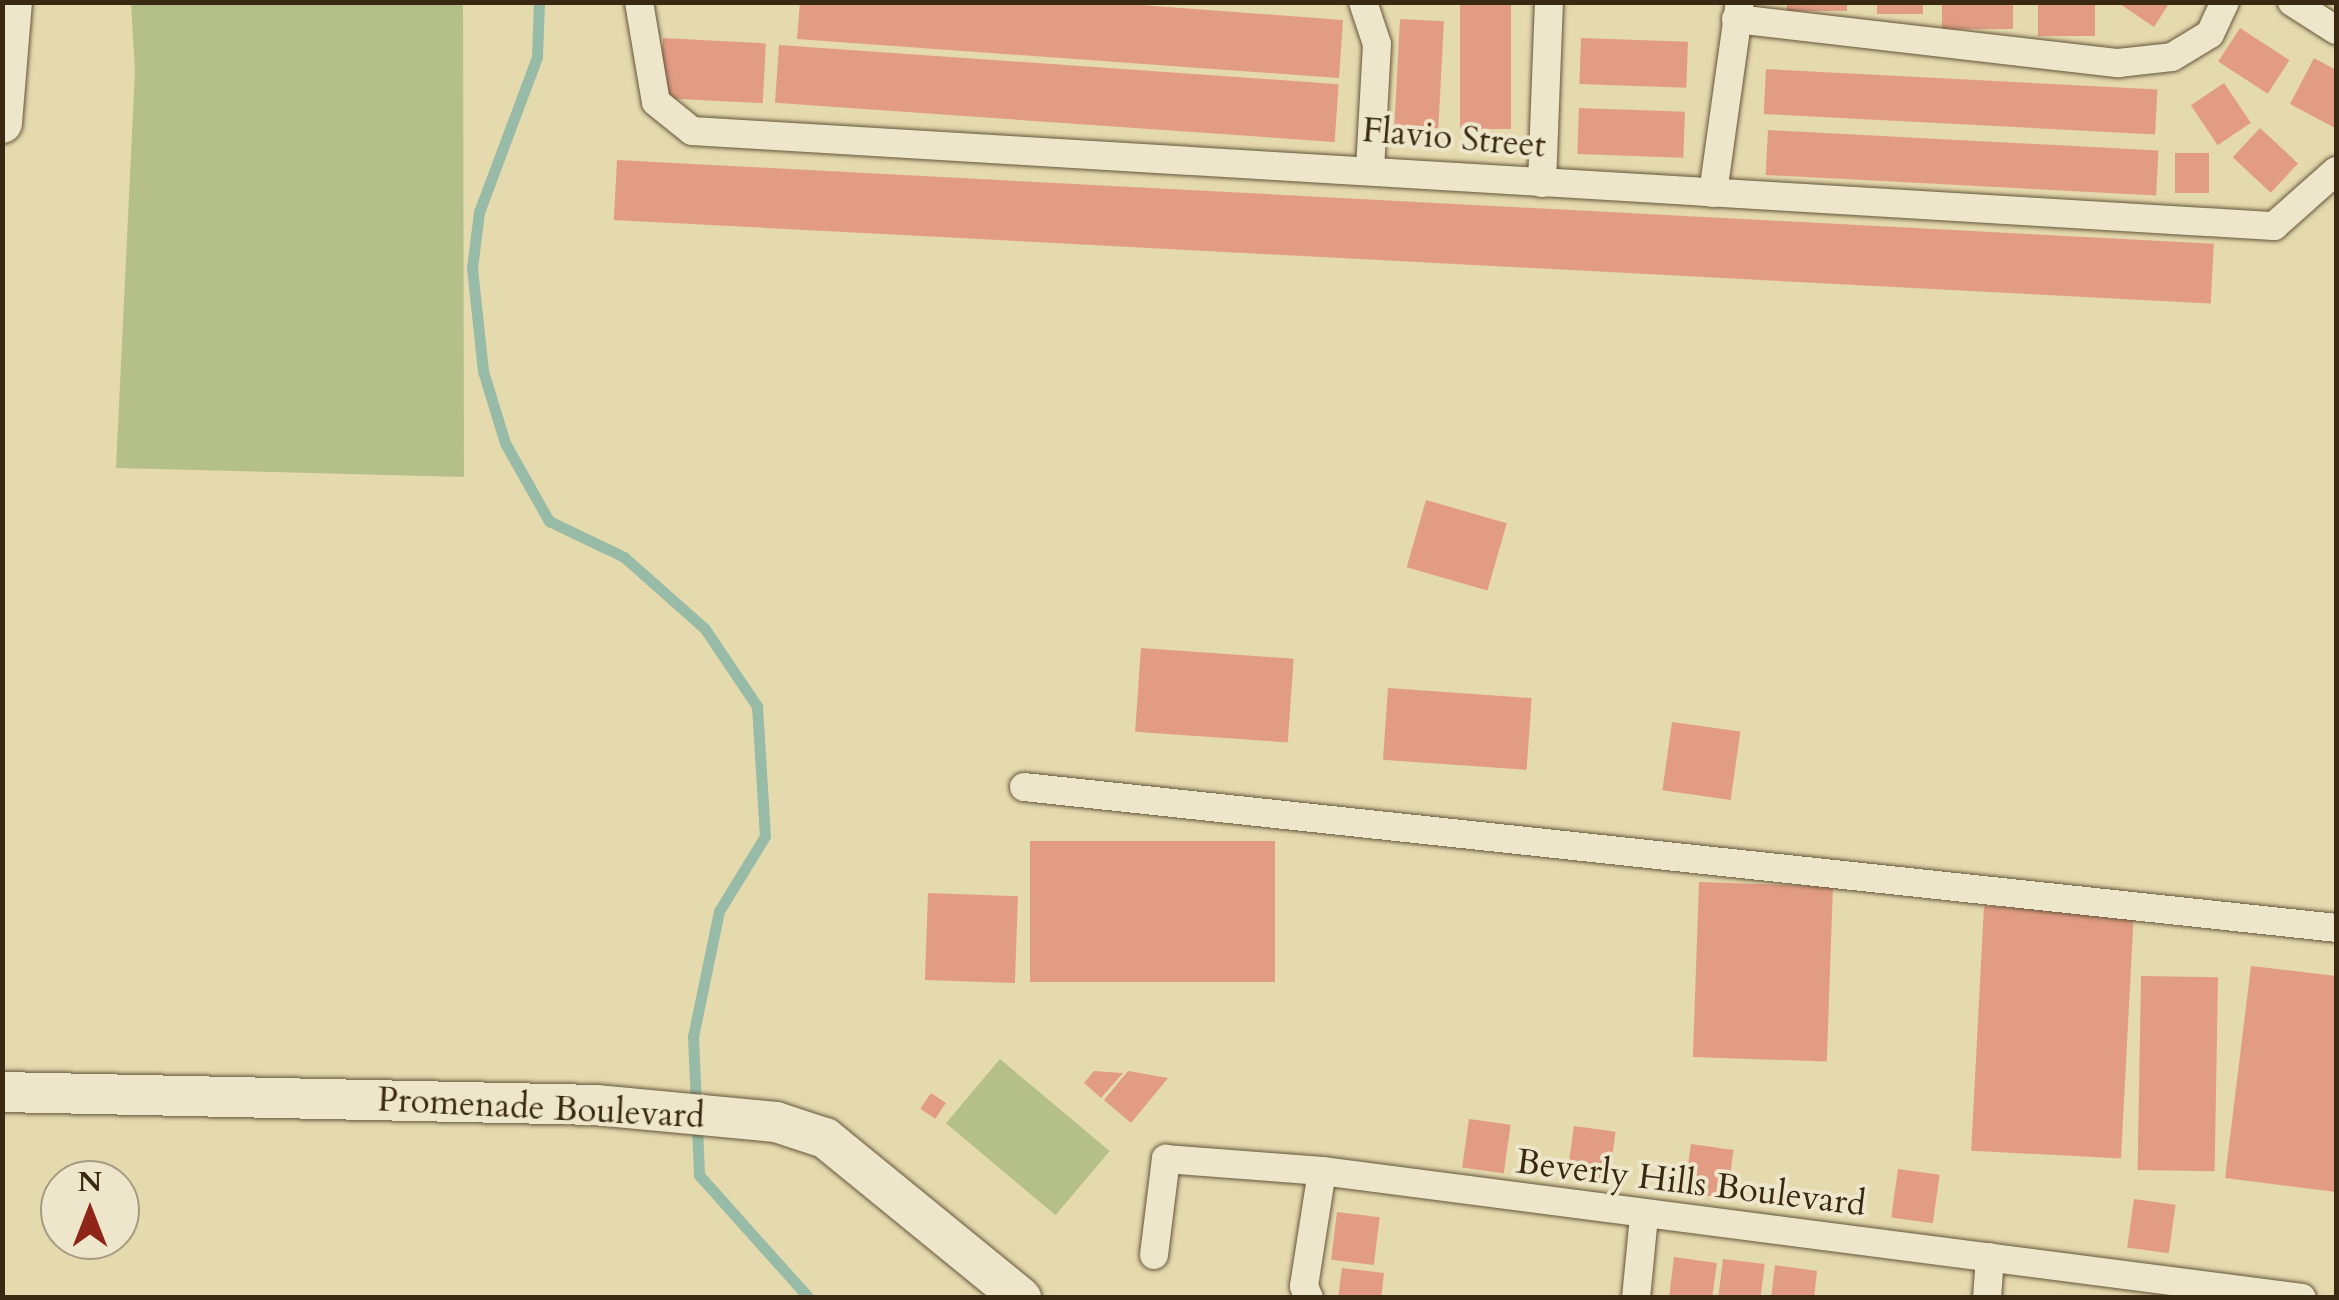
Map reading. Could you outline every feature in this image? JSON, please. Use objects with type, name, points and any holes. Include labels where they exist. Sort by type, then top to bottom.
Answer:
[{"type":"main road","points":[[2,124],[12,2]]},
{"type":"main road","name":"Promenade Boulevard","points":[[2,1092],[596,1104],[776,1122],[825,1138],[1021,1298]]},
{"type":"street","name":"Flavio Street","points":[[639,2],[656,102],[692,130],[1370,168],[1713,194],[2274,226],[2336,171]]},
{"type":"street","points":[[1363,2],[1377,44],[1370,168]]},
{"type":"street","points":[[1542,182],[1550,2]]},
{"type":"street","points":[[1713,194],[1738,11],[2118,63],[2172,57],[2210,34],[2226,2]]},
{"type":"street","points":[[2292,2],[2336,30]]},
{"type":"street","points":[[1024,787],[2336,928]]},
{"type":"street","name":"Beverly Hills Boulevard","points":[[1154,1255],[1166,1159],[1322,1171],[1644,1217],[1990,1258],[2180,1290],[2302,1298]]},
{"type":"street","points":[[1309,1298],[1304,1286],[1322,1171]]},
{"type":"street","points":[[1636,1298],[1644,1217]]},
{"type":"street","points":[[1987,1298],[1990,1258]]},
{"type":"green space","points":[[131,3],[463,3],[464,477],[116,468],[135,71]]},
{"type":"green space","points":[[1000,1059],[1110,1151],[1056,1215],[946,1123]]},
{"type":"building","points":[[800,2],[1100,2],[1343,20],[1339,78],[797,39]]},
{"type":"building","points":[[1460,2],[1511,2],[1511,129],[1460,129]]},
{"type":"building","points":[[1787,2],[1847,2],[1847,11],[1787,11]]},
{"type":"building","points":[[1877,2],[1923,2],[1923,14],[1877,14]]},
{"type":"building","points":[[1942,2],[2013,2],[2013,29],[1942,29]]},
{"type":"building","points":[[2038,2],[2095,2],[2095,36],[2038,36]]},
{"type":"building","points":[[2117,2],[2170,2],[2154,27]]},
{"type":"building","points":[[1400,19],[1444,21],[1438,128],[1394,126]]},
{"type":"building","points":[[2240,28],[2289,60],[2268,94],[2218,62]]},
{"type":"building","points":[[663,38],[766,43],[763,103],[660,98]]},
{"type":"building","points":[[1581,38],[1688,42],[1686,88],[1579,84]]},
{"type":"building","points":[[779,45],[1339,84],[1335,142],[775,103]]},
{"type":"building","points":[[2314,58],[2336,70],[2335,128],[2290,104]]},
{"type":"building","points":[[1766,69],[2157,90],[2155,134],[1764,114]]},
{"type":"building","points":[[2224,83],[2251,123],[2218,145],[2191,105]]},
{"type":"building","points":[[1579,108],[1685,112],[1683,158],[1577,154]]},
{"type":"building","points":[[2260,128],[2298,163],[2271,193],[2233,157]]},
{"type":"building","points":[[1768,130],[2158,150],[2156,195],[1766,175]]},
{"type":"building","points":[[2175,153],[2209,153],[2209,193],[2175,193]]},
{"type":"building","points":[[617,160],[2214,244],[2211,304],[614,220]]},
{"type":"building","points":[[1426,500],[1507,523],[1487,590],[1407,567]]},
{"type":"building","points":[[1141,648],[1294,659],[1288,742],[1135,732]]},
{"type":"building","points":[[1388,688],[1532,698],[1527,770],[1383,760]]},
{"type":"building","points":[[1672,722],[1740,732],[1731,800],[1662,790]]},
{"type":"building","points":[[1030,841],[1275,841],[1275,982],[1030,982]]},
{"type":"building","points":[[1699,882],[1833,887],[1827,1062],[1693,1057]]},
{"type":"building","points":[[928,893],[1018,896],[1015,983],[925,980]]},
{"type":"building","points":[[1984,906],[2134,914],[2121,1159],[1971,1151]]},
{"type":"building","points":[[2251,966],[2336,976],[2336,1192],[2225,1178]]},
{"type":"building","points":[[2141,976],[2218,977],[2215,1171],[2138,1170]]},
{"type":"building","points":[[1094,1071],[1123,1073],[1101,1098],[1084,1083]]},
{"type":"building","points":[[1128,1071],[1168,1078],[1131,1123],[1104,1100]]},
{"type":"building","points":[[931,1093],[946,1103],[935,1119],[920,1109]]},
{"type":"building","points":[[1469,1119],[1511,1125],[1504,1173],[1462,1168]]},
{"type":"building","points":[[1574,1126],[1616,1132],[1609,1180],[1567,1175]]},
{"type":"building","points":[[1691,1144],[1734,1150],[1727,1199],[1684,1193]]},
{"type":"building","points":[[1898,1169],[1940,1175],[1933,1223],[1891,1218]]},
{"type":"building","points":[[2134,1199],[2176,1205],[2169,1253],[2127,1248]]},
{"type":"building","points":[[1337,1212],[1380,1217],[1374,1265],[1331,1260]]},
{"type":"building","points":[[1674,1257],[1717,1263],[1712,1298],[1669,1298]]},
{"type":"building","points":[[1723,1259],[1765,1264],[1761,1298],[1718,1298]]},
{"type":"building","points":[[1775,1265],[1817,1271],[1814,1298],[1771,1298]]},
{"type":"building","points":[[1342,1268],[1384,1273],[1381,1298],[1338,1298]]},
{"type":"waterway","points":[[539,2],[537,57],[479,212],[472,268],[483,371],[505,443],[549,521],[624,557],[705,629],[757,706],[765,836],[719,911],[693,1036],[699,1175],[809,1298]]}]
